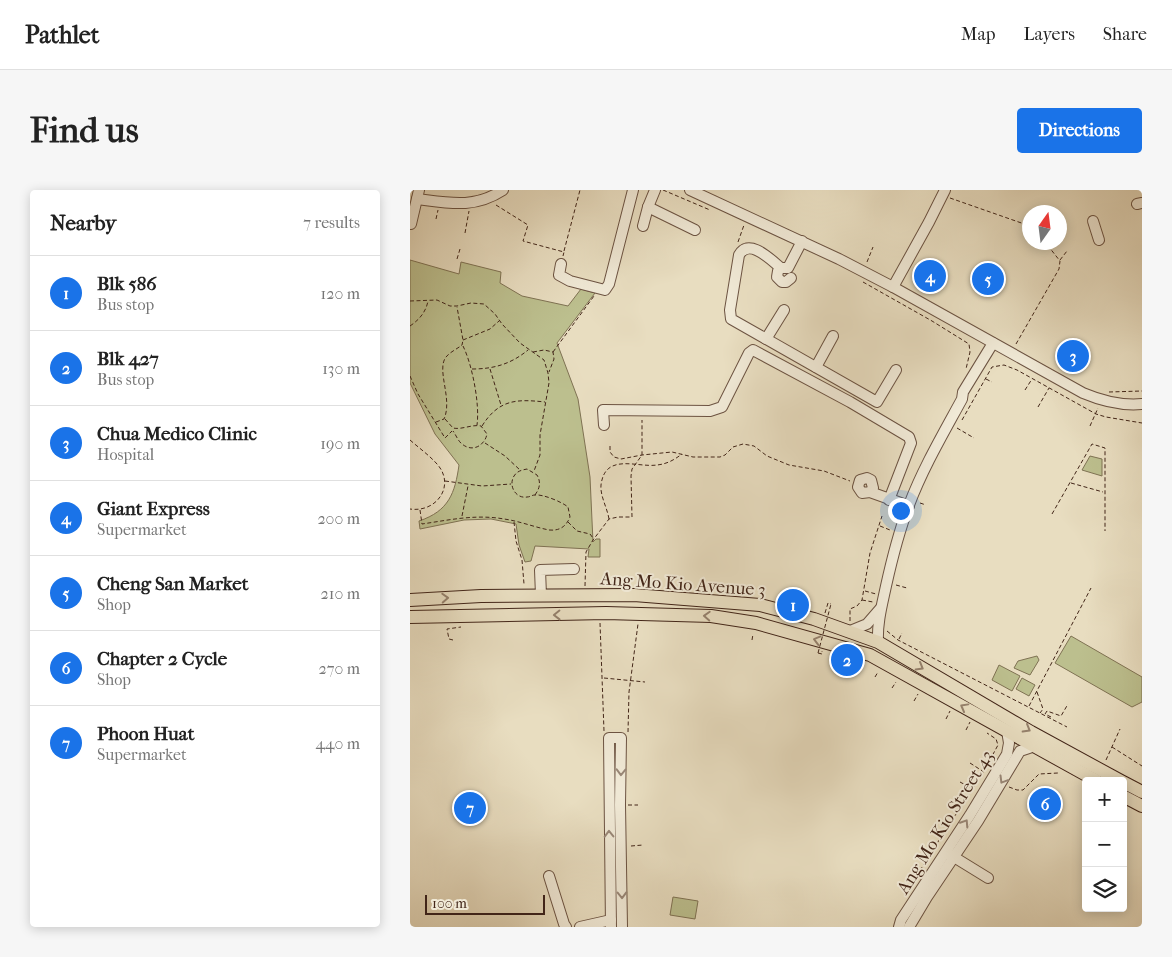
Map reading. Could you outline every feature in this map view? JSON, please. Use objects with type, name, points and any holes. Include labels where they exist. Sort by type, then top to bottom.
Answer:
[{"type":"main road","name":"Ang Mo Kio Avenue 3","points":[[410,600],[481,596],[634,594],[760,604],[850,626],[1031,732],[1099,775]]},
{"type":"main road","name":"Ang Mo Kio Avenue 3","points":[[410,617],[606,614],[711,616],[756,622],[870,655],[1035,746],[1099,775]]},
{"type":"main road","name":"Ang Mo Kio Avenue 3","points":[[1127,784],[1142,792]]},
{"type":"main road","points":[[1127,798],[1142,806]]},
{"type":"street","points":[[411,224],[418,195],[451,204],[470,203],[487,199],[504,190]]},
{"type":"street","points":[[643,226],[655,190]]},
{"type":"street","points":[[690,190],[802,241],[893,287],[995,345],[1102,401],[1118,404],[1142,404]]},
{"type":"street","points":[[561,264],[559,274],[570,281],[605,290],[609,284],[620,216],[631,191]]},
{"type":"street","points":[[893,287],[946,193]]},
{"type":"street","points":[[648,207],[694,230]]},
{"type":"street","points":[[1093,221],[1099,240]]},
{"type":"street","points":[[802,241],[789,274],[756,249],[749,247],[742,250],[739,255],[730,318],[878,402],[896,370]]},
{"type":"street","points":[[766,339],[784,310]]},
{"type":"street","points":[[816,367],[833,336]]},
{"type":"street","points":[[850,626],[867,624],[877,605],[934,449],[962,399],[963,392],[995,345]]},
{"type":"street","points":[[604,425],[603,410],[710,412],[722,408],[749,353],[753,350],[909,437],[911,443],[889,500]]},
{"type":"street","points":[[858,484],[858,489],[862,493],[870,492],[889,500],[913,504]]},
{"type":"street","points":[[541,595],[540,570],[574,569]]},
{"type":"street","points":[[877,605],[878,642]]},
{"type":"street","name":"Ang Mo Kio Street 43","points":[[950,855],[978,791],[1007,754],[1009,743],[1007,730]]},
{"type":"street","points":[[580,927],[611,924],[606,738],[621,738],[622,927]]},
{"type":"street","name":"Ang Mo Kio Street 43","points":[[899,927],[901,920],[923,895],[950,855],[978,821],[1020,752],[1035,746]]},
{"type":"street","points":[[950,855],[988,878]]},
{"type":"street","points":[[549,876],[566,927]]},
{"type":"street","name":"Ang Mo Kio Street 43","points":[[909,927],[923,895]]},
{"type":"path","points":[[561,264],[580,190]]},
{"type":"path","points":[[946,193],[1022,223]]},
{"type":"path","points":[[487,199],[528,225],[523,241],[564,252]]},
{"type":"path","points":[[465,233],[470,203]]},
{"type":"path","points":[[867,262],[873,247]]},
{"type":"path","points":[[457,259],[460,250]]},
{"type":"path","points":[[1051,250],[1060,261]]},
{"type":"path","points":[[1014,347],[1059,269],[1060,261],[1068,251]]},
{"type":"path","points":[[858,280],[969,344],[970,352]]},
{"type":"path","points":[[534,472],[540,455],[540,434],[546,402],[548,373],[554,359],[553,352],[600,288]]},
{"type":"path","points":[[410,301],[438,300],[457,306],[471,303],[484,304],[520,343],[544,360],[548,373]]},
{"type":"path","points":[[410,326],[424,314],[428,301]]},
{"type":"path","points":[[436,422],[444,419],[448,411],[443,365],[448,355],[462,346],[464,340],[457,306]]},
{"type":"path","points":[[464,340],[490,329],[500,321]]},
{"type":"path","points":[[462,346],[471,369],[478,415],[477,425]]},
{"type":"path","points":[[471,369],[490,368],[510,363],[529,350]]},
{"type":"path","points":[[532,352],[544,350],[553,352]]},
{"type":"path","points":[[962,419],[992,367],[1004,365],[1032,378],[1096,414],[1142,423]]},
{"type":"path","points":[[490,368],[502,406]]},
{"type":"path","points":[[410,376],[418,394],[445,438],[453,430],[477,425],[481,426],[487,434],[484,442],[477,447],[467,447],[462,444],[453,430],[444,419]]},
{"type":"path","points":[[1025,390],[1032,378]]},
{"type":"path","points":[[987,379],[992,382]]},
{"type":"path","points":[[1038,407],[1049,388]]},
{"type":"path","points":[[481,426],[502,406],[512,401],[546,402]]},
{"type":"path","points":[[598,533],[609,519],[632,517],[631,476],[635,464],[642,455],[642,410]]},
{"type":"path","points":[[1090,426],[1096,414]]},
{"type":"path","points":[[960,430],[974,438]]},
{"type":"path","points":[[410,440],[438,464],[444,478],[438,500],[427,509],[410,509]]},
{"type":"path","points":[[484,442],[505,456],[520,470]]},
{"type":"path","points":[[610,446],[610,452],[614,457],[621,459],[661,452],[694,457],[720,457],[725,455],[732,447],[743,444],[754,446],[767,456],[789,466],[824,471],[858,484]]},
{"type":"path","points":[[1052,514],[1092,444],[1105,448],[1104,531]]},
{"type":"path","points":[[609,519],[607,506],[602,497],[601,486],[603,477],[609,469],[617,464],[627,462],[656,466],[683,454]]},
{"type":"path","points":[[420,510],[422,524],[462,518],[489,517],[553,530],[564,527],[568,522],[570,512],[566,505],[535,495],[526,498],[522,497],[515,492],[512,484],[513,477],[520,470],[527,469],[534,472],[539,479],[540,488],[535,495]]},
{"type":"path","points":[[444,481],[482,486],[512,484]]},
{"type":"path","points":[[1070,483],[1104,493]]},
{"type":"path","points":[[462,518],[468,485]]},
{"type":"path","points":[[913,504],[926,505]]},
{"type":"path","points":[[850,626],[850,609],[857,606],[862,600],[870,553],[882,516]]},
{"type":"path","points":[[514,521],[516,541],[522,560],[524,585]]},
{"type":"path","points":[[568,522],[577,531],[590,534],[593,540]]},
{"type":"path","points":[[879,526],[892,530]]},
{"type":"path","points":[[897,585],[907,588]]},
{"type":"path","points":[[1028,707],[1091,588]]},
{"type":"path","points":[[865,591],[876,594]]},
{"type":"path","points":[[862,600],[877,605]]},
{"type":"path","points":[[818,653],[831,604],[828,603],[824,616]]},
{"type":"path","points":[[628,726],[630,680],[637,626],[641,621]]},
{"type":"path","points":[[600,622],[606,738]]},
{"type":"path","points":[[877,628],[887,631],[898,640],[1067,727]]},
{"type":"path","points":[[447,629],[449,639],[453,640]]},
{"type":"path","points":[[752,640],[754,633]]},
{"type":"path","points":[[898,640],[902,633]]},
{"type":"path","points":[[815,646],[823,648]]},
{"type":"path","points":[[876,677],[879,670]]},
{"type":"path","points":[[602,678],[645,682]]},
{"type":"path","points":[[892,688],[898,679]]},
{"type":"path","points":[[1037,692],[1043,709],[1040,714]]},
{"type":"path","points":[[914,701],[918,694]]},
{"type":"path","points":[[1058,722],[1068,704]]},
{"type":"path","points":[[1051,717],[1046,714],[1047,711],[1061,716]]},
{"type":"path","points":[[946,719],[950,712]]},
{"type":"path","points":[[966,730],[969,724]]},
{"type":"path","points":[[1099,775],[1120,729]]},
{"type":"path","points":[[906,894],[933,849],[978,791],[984,772],[998,745]]},
{"type":"path","points":[[1112,747],[1142,766]]},
{"type":"path","points":[[970,763],[984,772]]},
{"type":"path","points":[[1009,787],[1023,790],[1039,774],[1058,773]]},
{"type":"path","points":[[960,782],[978,791]]},
{"type":"path","points":[[629,805],[638,805]]},
{"type":"path","points":[[632,846],[643,845]]},
{"type":"green space","points":[[410,260],[459,274],[461,262],[501,272],[500,283],[522,296],[568,306],[581,289],[595,293],[557,343],[578,399],[590,477],[593,542],[596,539],[600,539],[600,557],[588,557],[589,549],[535,546],[531,561],[525,562],[519,545],[516,524],[491,519],[464,520],[420,529],[419,521],[437,512],[449,500],[459,465],[435,434],[410,383]]},
{"type":"green space","points":[[1090,456],[1102,459],[1102,476],[1082,470]]},
{"type":"green space","points":[[1071,636],[1142,677],[1142,702],[1132,707],[1055,663]]},
{"type":"green space","points":[[1037,656],[1039,660],[1030,675],[1014,668],[1018,661]]},
{"type":"green space","points":[[999,665],[1020,676],[1012,691],[992,680]]},
{"type":"green space","points":[[1022,678],[1035,685],[1029,696],[1016,689]]},
{"type":"green space","points":[[673,897],[698,901],[695,919],[670,915]]},
{"type":"place","name":"Giant Express","points":[[930,276]]},
{"type":"place","name":"Cheng San Market","points":[[988,279]]},
{"type":"place","name":"Chua Medico Clinic","points":[[1073,356]]},
{"type":"place","name":"Blk 586","points":[[793,605]]},
{"type":"place","name":"Blk 427","points":[[847,660]]},
{"type":"place","name":"Chapter 2 Cycle","points":[[1045,804]]},
{"type":"place","name":"Phoon Huat","points":[[470,808]]}]
